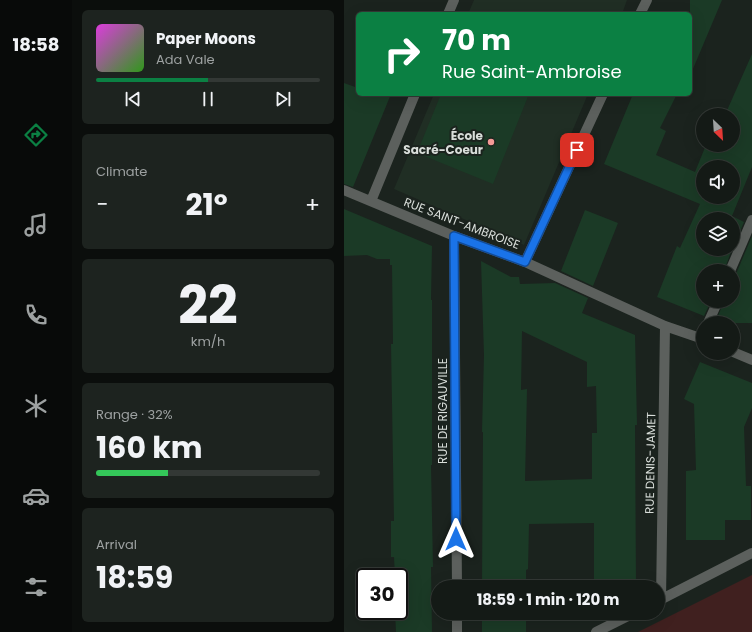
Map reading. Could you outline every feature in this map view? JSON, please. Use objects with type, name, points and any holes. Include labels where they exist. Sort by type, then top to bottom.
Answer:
[{"type":"street","points":[[449,12],[454,0]]},
{"type":"street","points":[[641,12],[646,0]]},
{"type":"street","points":[[371,201],[414,96]]},
{"type":"street","points":[[525,262],[602,96]]},
{"type":"street","name":"RUE SAINT-AMBROISE","points":[[344,190],[454,236],[525,262],[665,326],[696,336]]},
{"type":"street","points":[[733,264],[752,220]]},
{"type":"street","name":"RUE DE RIGAUVILLE","points":[[454,236],[456,580]]},
{"type":"street","name":"RUE DENIS-JAMET","points":[[660,580],[665,326]]},
{"type":"street","points":[[740,355],[752,360]]},
{"type":"street","points":[[665,598],[752,553]]},
{"type":"street","points":[[457,620],[457,632]]},
{"type":"street","points":[[596,632],[620,620]]},
{"type":"shaded area","points":[[474,0],[627,0],[623,12],[469,12]]},
{"type":"shaded area","name":"École Sacré-Coeur","points":[[433,96],[587,96],[524,245],[394,189]]},
{"type":"shaded area","points":[[752,575],[752,632],[638,632],[662,620],[665,620],[665,618]]},
{"type":"building","points":[[690,0],[722,0],[692,71],[692,12],[690,12]]},
{"type":"building","points":[[752,54],[752,167],[740,196],[740,160],[700,160],[703,152],[740,152],[740,108],[728,108]]},
{"type":"building","points":[[344,83],[356,87],[356,96],[390,96],[353,187],[344,184]]},
{"type":"building","points":[[440,96],[528,96],[493,184],[417,153]]},
{"type":"building","points":[[632,96],[676,96],[660,128],[666,131],[656,155],[695,172],[696,170],[696,202],[604,164]]},
{"type":"building","points":[[700,204],[737,204],[734,212],[696,212]]},
{"type":"building","points":[[344,209],[432,246],[432,632],[396,632],[395,620],[408,620],[408,568],[395,568],[394,557],[391,557],[391,521],[394,521],[391,344],[393,344],[392,265],[390,265],[390,259],[377,259],[367,255],[344,256]]},
{"type":"building","points":[[585,210],[618,223],[593,286],[561,271]]},
{"type":"building","points":[[696,213],[696,256],[729,256],[727,264],[696,264],[696,308],[708,308],[704,316],[657,297],[677,246],[680,248]]},
{"type":"building","points":[[740,220],[744,222],[740,231]]},
{"type":"building","points":[[752,236],[752,323],[740,323],[740,316],[718,316],[721,308],[740,308],[740,264]]},
{"type":"building","points":[[481,261],[511,277],[519,277],[520,284],[555,283],[588,298],[582,313],[635,335],[637,425],[635,425],[636,580],[594,580],[594,523],[529,524],[528,569],[526,570],[526,580],[482,580],[482,432],[484,355]],"holes":[[[522,331],[587,362],[587,387],[596,386],[597,433],[592,433],[592,479],[525,481],[527,389],[521,390]]]},
{"type":"building","points":[[700,362],[752,383],[752,408],[744,427],[746,486],[751,486],[751,520],[725,520],[725,540],[686,540],[686,471],[696,470],[694,404],[684,399]]},
{"type":"building","points":[[482,620],[526,620],[526,632],[482,632]]},
{"type":"place","name":"École Sacré-Coeur","points":[[491,142]]},
{"type":"route","points":[[456,539],[454,236],[525,262],[577,150]]}]
